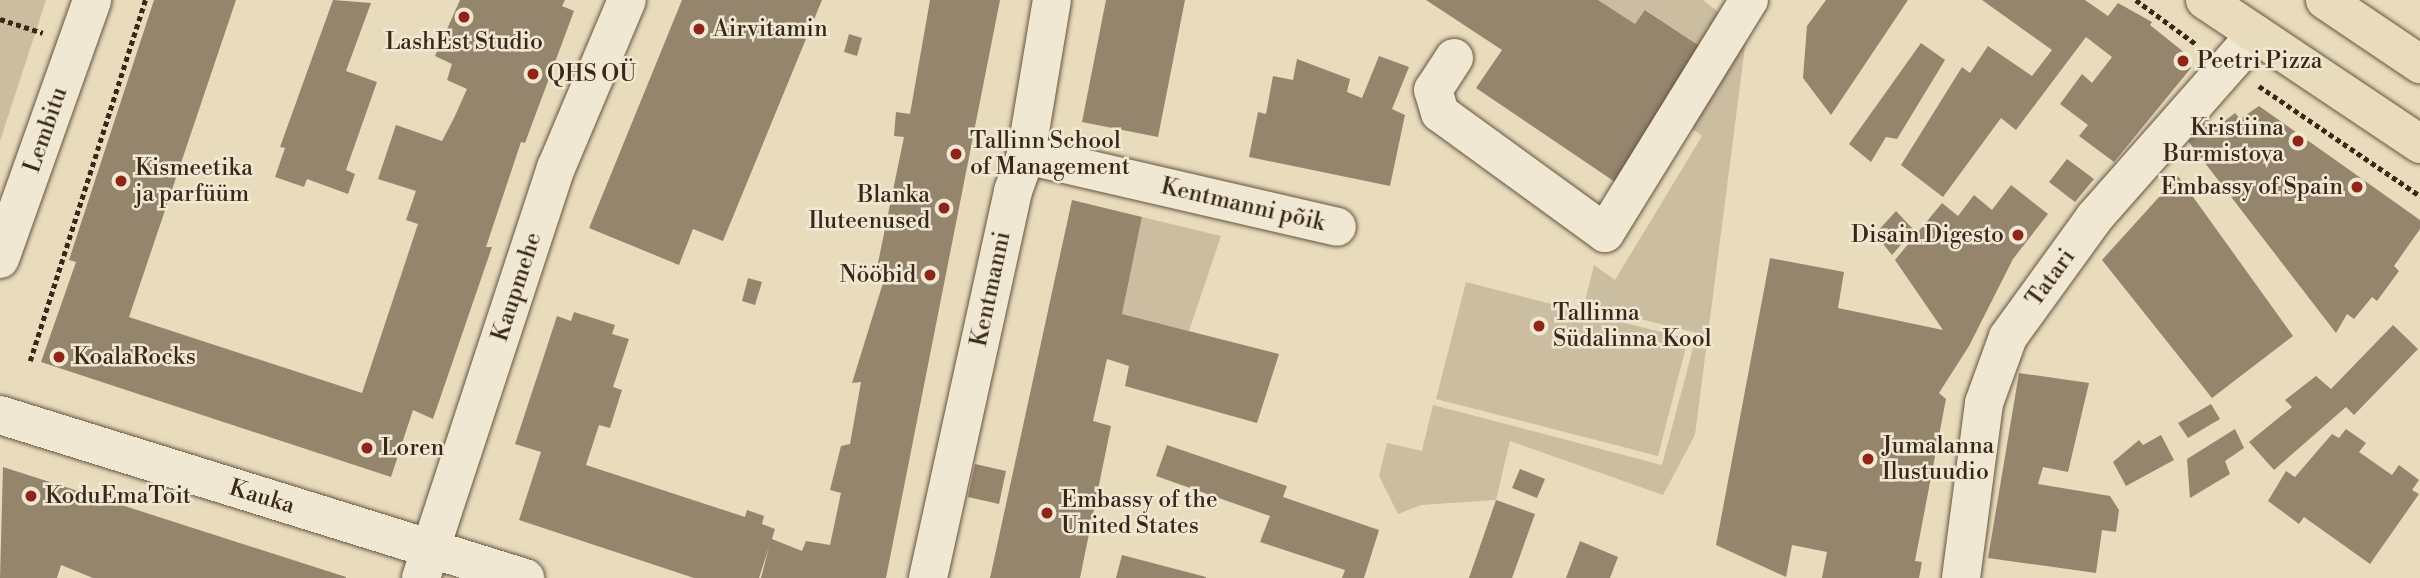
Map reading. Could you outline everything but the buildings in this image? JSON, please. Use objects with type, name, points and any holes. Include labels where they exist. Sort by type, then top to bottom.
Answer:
[{"type":"main road","points":[[2205,0],[2420,144]]},
{"type":"main road","points":[[2325,0],[2420,64]]},
{"type":"street","name":"Lembitu","points":[[0,260],[92,0]]},
{"type":"street","name":"Kaupmehe","points":[[425,564],[563,152],[627,0]]},
{"type":"street","name":"Kentmanni","points":[[928,578],[1013,191],[1026,155],[1052,0]]},
{"type":"street","points":[[1721,0],[1743,0]]},
{"type":"street","points":[[1454,58],[1433,90],[1440,113],[1605,233],[1749,0]]},
{"type":"street","name":"Tatari","points":[[1961,578],[1984,402],[2008,337],[2094,218],[2256,34]]},
{"type":"street","name":"Kentmanni põik","points":[[1026,155],[1337,227]]},
{"type":"street","name":"Kauka","points":[[0,415],[425,564],[524,578]]},
{"type":"path","points":[[30,361],[145,0]]},
{"type":"path","points":[[2136,0],[2420,196]]},
{"type":"path","points":[[0,19],[43,33]]},
{"type":"shaded area","points":[[0,0],[46,0],[0,141]]},
{"type":"shaded area","points":[[1598,0],[1703,0],[1722,15],[1708,52],[1646,10],[1635,24]]},
{"type":"shaded area","points":[[1747,31],[1695,435],[1663,495],[1510,441],[1496,500],[1421,505],[1398,514],[1379,476],[1387,443],[1422,451],[1433,405],[1662,465],[1697,333],[1584,305],[1594,265],[1615,280],[1702,136],[1687,125]]},
{"type":"shaded area","points":[[1142,217],[1221,236],[1189,331],[1122,314]]},
{"type":"shaded area","points":[[1466,282],[1688,339],[1658,456],[1436,399]]},
{"type":"place","name":"LashEst Studio","points":[[464,17]]},
{"type":"place","name":"Airvitamin","points":[[699,29]]},
{"type":"place","name":"Peetri Pizza","points":[[2183,61]]},
{"type":"place","name":"QHS OÜ","points":[[533,74]]},
{"type":"place","name":"Kristiina Burmistova","points":[[2298,141]]},
{"type":"place","name":"Tallinn School of Management","points":[[956,154]]},
{"type":"place","name":"Kismeetika ja parfüüm","points":[[121,181]]},
{"type":"place","name":"Embassy of Spain","points":[[2357,187]]},
{"type":"place","name":"Blanka Iluteenused","points":[[944,208]]},
{"type":"place","name":"Disain Digesto","points":[[2018,235]]},
{"type":"place","name":"Nööbid","points":[[930,275]]},
{"type":"place","name":"Tallinna Südalinna Kool","points":[[1539,326]]},
{"type":"place","name":"KoalaRocks","points":[[59,357]]},
{"type":"place","name":"Loren","points":[[367,448]]},
{"type":"place","name":"Jumalanna Ilustuudio","points":[[1868,459]]},
{"type":"place","name":"KoduEmaToit","points":[[31,496]]},
{"type":"place","name":"Embassy of the United States","points":[[1047,513]]}]
